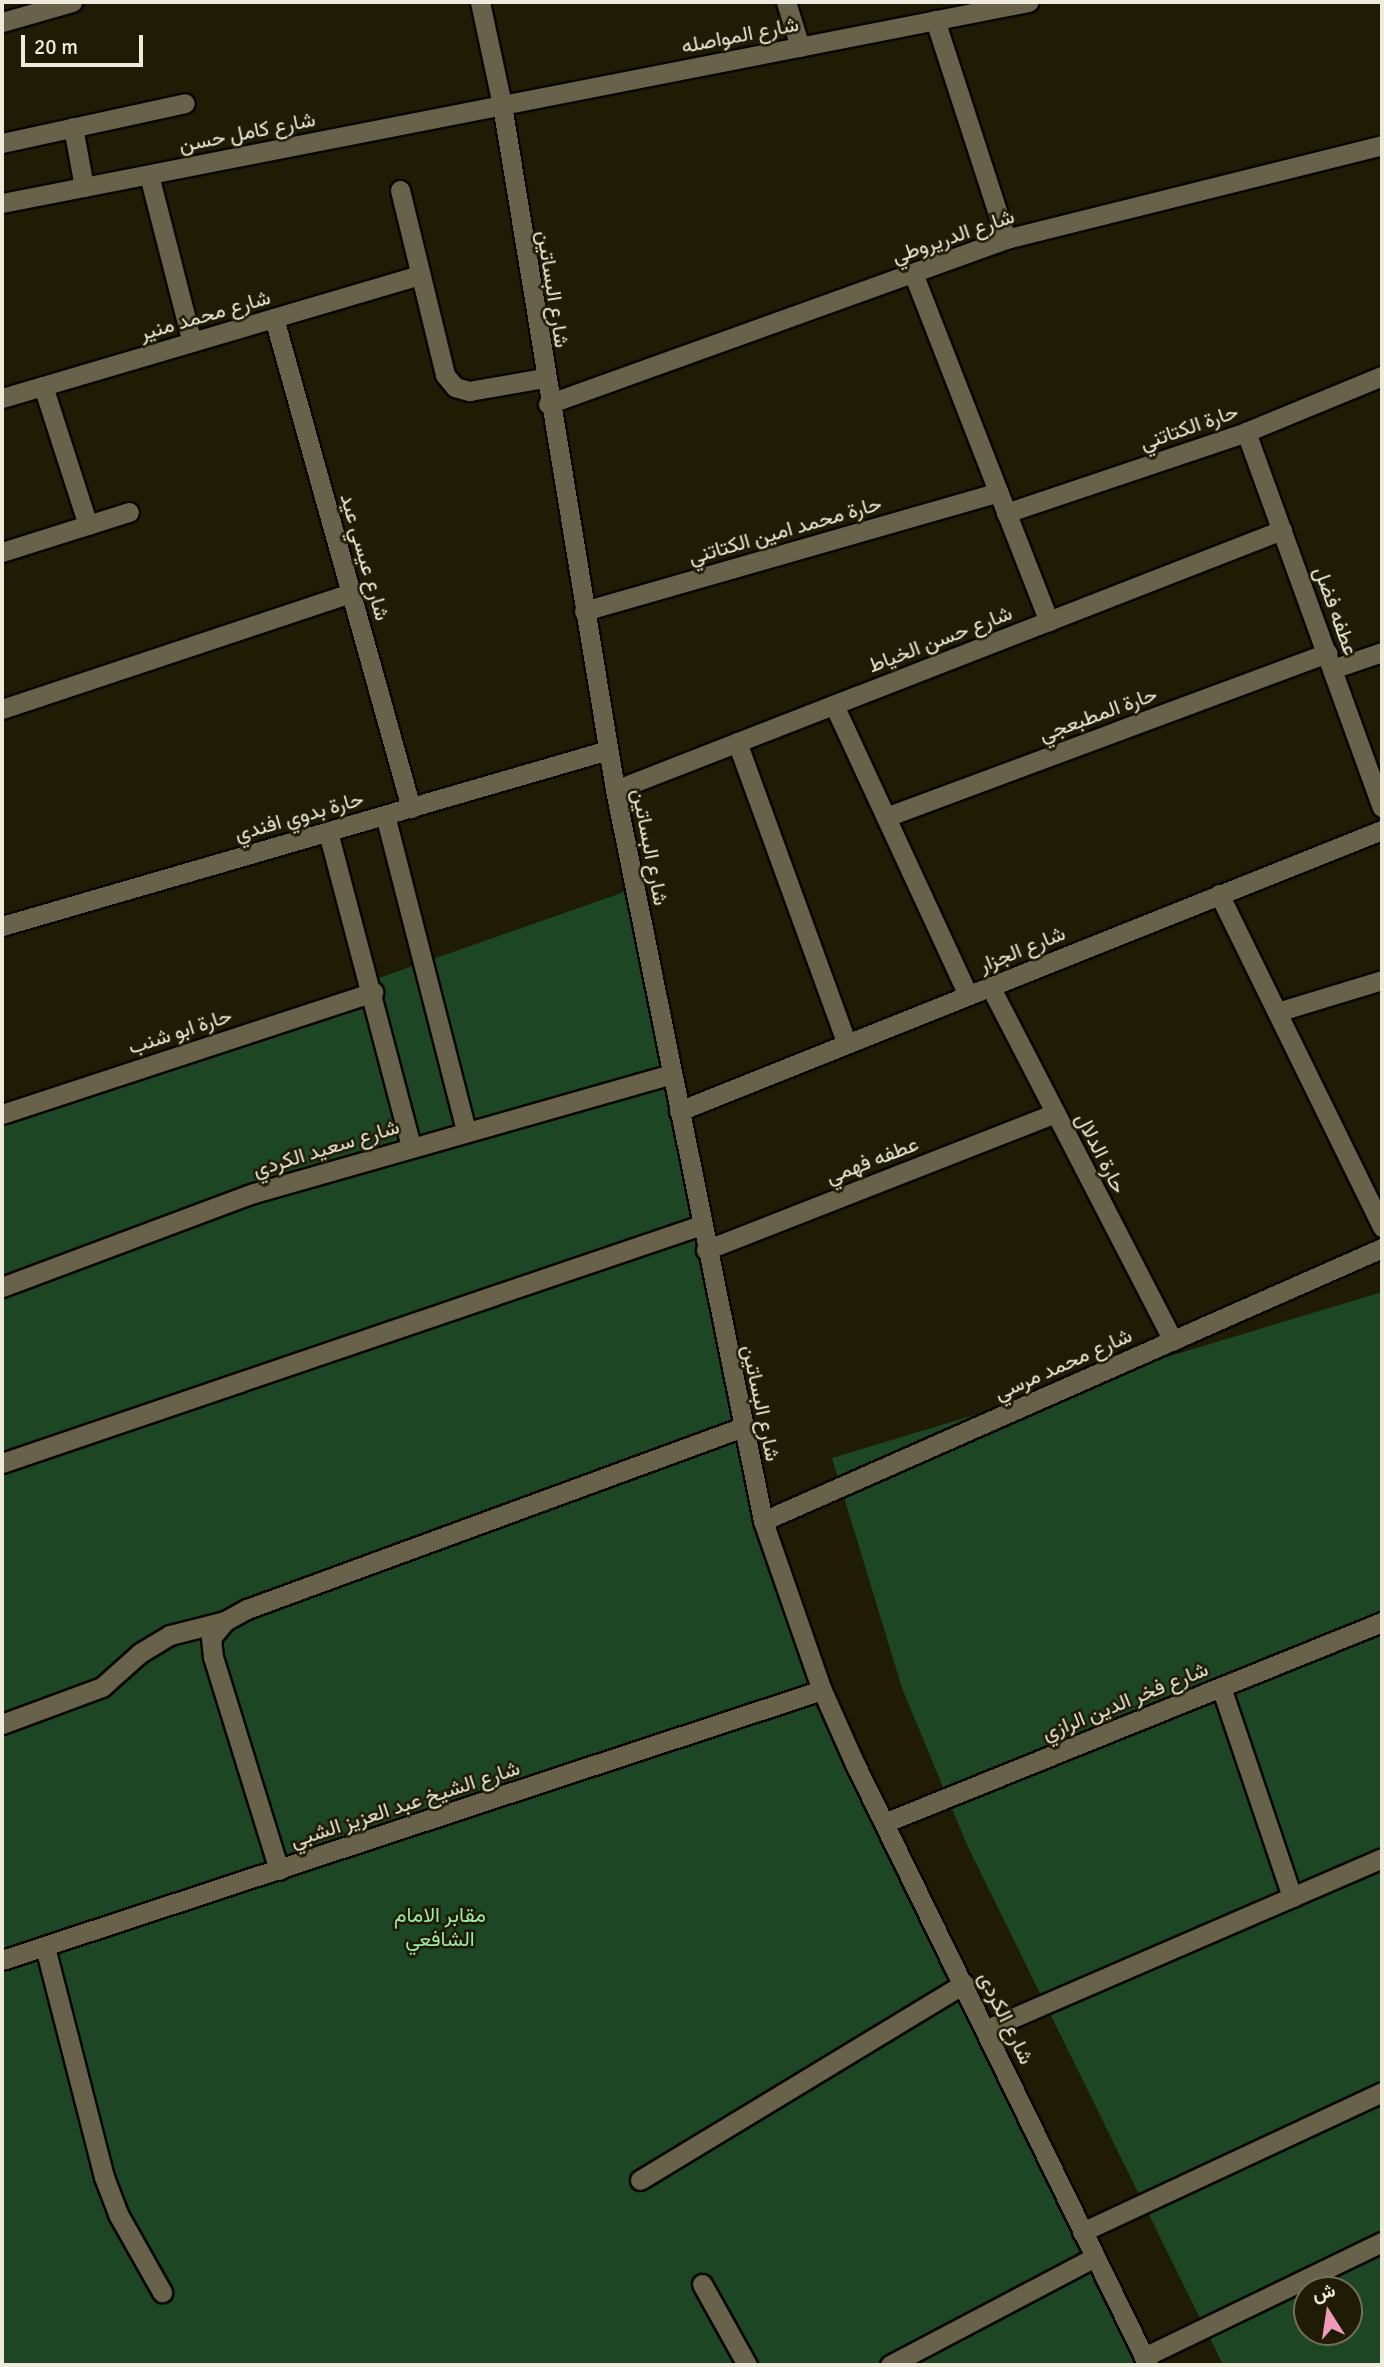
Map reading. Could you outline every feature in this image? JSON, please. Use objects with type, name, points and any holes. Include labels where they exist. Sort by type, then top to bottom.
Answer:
[{"type":"street","points":[[2,22],[72,2]]},
{"type":"street","name":"شارع البساتين","points":[[480,2],[502,105],[548,404],[615,790],[706,1250],[763,1521],[822,1690]]},
{"type":"street","points":[[786,2],[800,47]]},
{"type":"street","name":"شارع المواصله","points":[[502,105],[935,20],[979,6],[1028,2]]},
{"type":"street","points":[[935,20],[1006,240]]},
{"type":"street","points":[[2,143],[185,103]]},
{"type":"street","name":"شارع كامل حسن","points":[[2,203],[502,105]]},
{"type":"street","points":[[73,127],[84,187]]},
{"type":"street","name":"شارع الدريروطي","points":[[548,404],[1006,240],[1382,145]]},
{"type":"street","points":[[149,174],[192,342]]},
{"type":"street","points":[[400,190],[445,376],[455,387],[486,391],[544,377]]},
{"type":"street","points":[[913,272],[1049,621]]},
{"type":"street","name":"شارع محمد منير","points":[[2,398],[420,275]]},
{"type":"street","name":"شارع عيسي عيد","points":[[274,318],[411,808]]},
{"type":"street","name":"حارة الكتاتني","points":[[1006,513],[1246,432],[1382,376]]},
{"type":"street","points":[[43,386],[89,524]]},
{"type":"street","name":"عطفه فضل","points":[[1246,432],[1382,807]]},
{"type":"street","name":"حارة محمد امين الكتاتني","points":[[584,611],[998,492]]},
{"type":"street","points":[[2,552],[130,512]]},
{"type":"street","name":"شارع حسن الخياط","points":[[615,790],[1282,530]]},
{"type":"street","points":[[2,709],[351,593]]},
{"type":"street","name":"حارة المطبعجي","points":[[886,817],[1329,661],[1382,652]]},
{"type":"street","points":[[834,705],[968,995]]},
{"type":"street","points":[[737,742],[847,1044]]},
{"type":"street","name":"حارة بدوي افندي","points":[[2,926],[608,750]]},
{"type":"street","points":[[385,815],[466,1131]]},
{"type":"street","name":"شارع الجزار","points":[[679,1111],[1382,830]]},
{"type":"street","points":[[328,832],[373,992],[411,1146]]},
{"type":"street","points":[[1219,894],[1382,1227]]},
{"type":"street","points":[[1277,1012],[1382,980]]},
{"type":"street","name":"حارة الدلال","points":[[990,986],[1172,1340]]},
{"type":"street","name":"حارة ابو شنب","points":[[2,1114],[373,992]]},
{"type":"street","name":"شارع سعيد الكردي","points":[[2,1287],[254,1193],[411,1146],[671,1074]]},
{"type":"street","name":"عطفه فهمي","points":[[706,1250],[1055,1113]]},
{"type":"street","points":[[2,1463],[701,1225]]},
{"type":"street","name":"شارع محمد مرسي","points":[[763,1521],[1382,1248]]},
{"type":"street","points":[[2,1724],[102,1687],[140,1653],[170,1635],[225,1621],[247,1609],[743,1427]]},
{"type":"street","points":[[225,1621],[211,1637],[213,1657],[279,1870]]},
{"type":"street","name":"شارع فخر الدين الرازي","points":[[884,1823],[1382,1622]]},
{"type":"street","points":[[1221,1687],[1292,1897]]},
{"type":"street","name":"شارع الكردى","points":[[822,1690],[1146,2361]]},
{"type":"street","name":"شارع الشيخ عبد العزيز الشبي","points":[[2,1960],[822,1690]]},
{"type":"street","points":[[987,2029],[1382,1858]]},
{"type":"street","points":[[45,1947],[104,2177],[118,2214],[162,2292]]},
{"type":"street","points":[[640,2180],[964,1984]]},
{"type":"street","points":[[1082,2232],[1382,2092]]},
{"type":"street","points":[[1146,2361],[1382,2242]]},
{"type":"street","points":[[890,2365],[1095,2258]]},
{"type":"street","points":[[702,2284],[747,2365]]},
{"type":"green space","name":"مقابر الامام الشافعي","points":[[627,891],[761,1544],[1138,2365],[2,2365],[2,1110]]},
{"type":"green space","points":[[1382,1292],[1382,2365],[1223,2365],[967,1845],[902,1688],[832,1458]]}]
